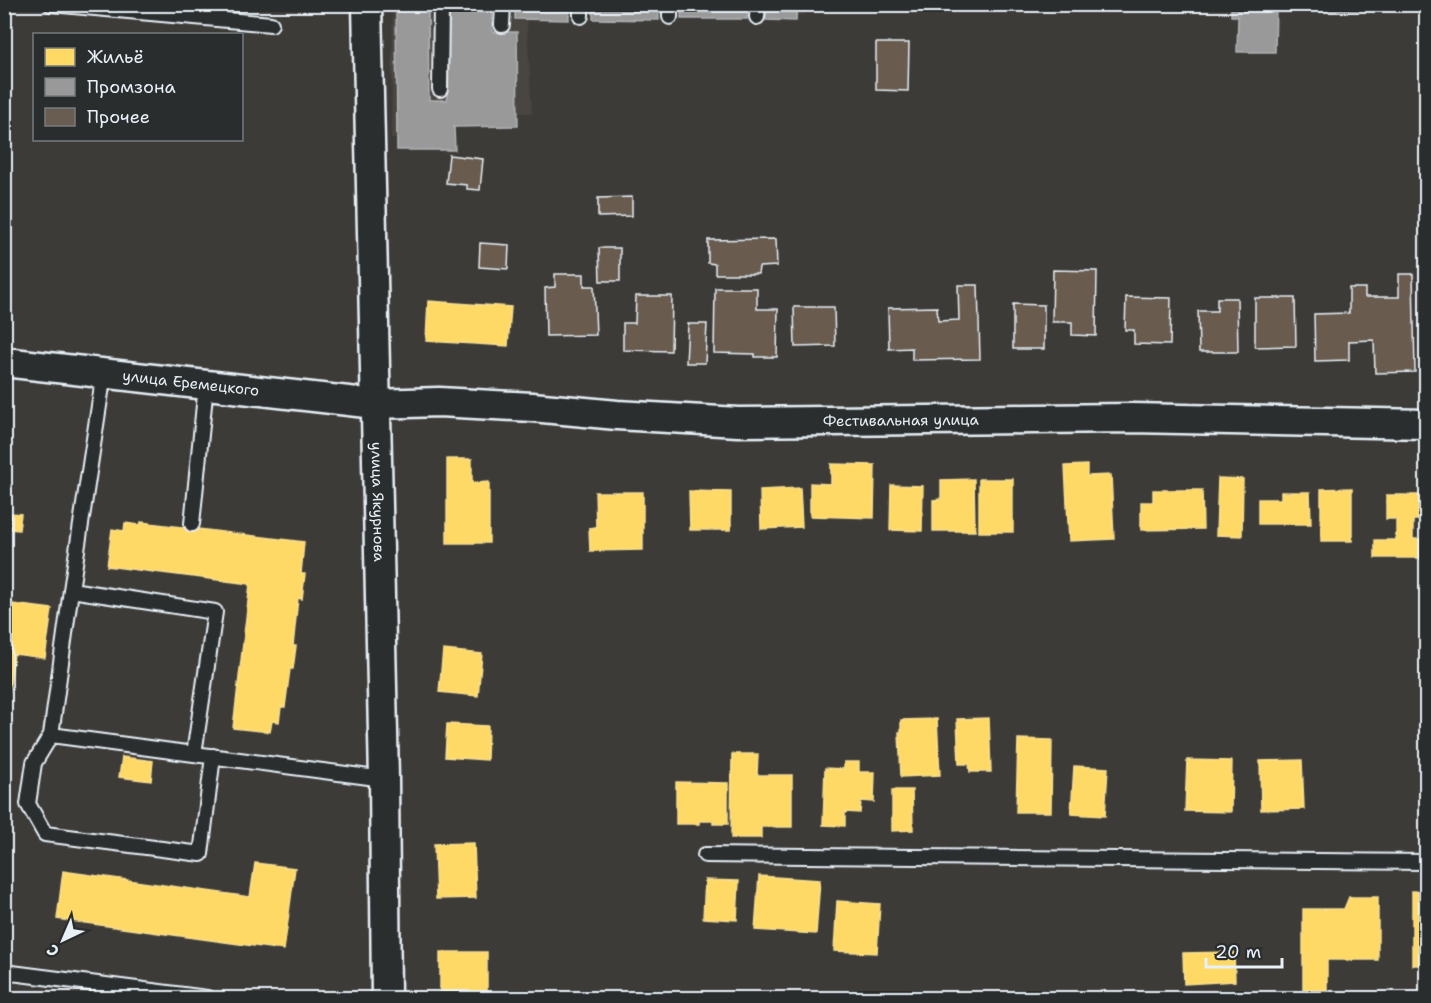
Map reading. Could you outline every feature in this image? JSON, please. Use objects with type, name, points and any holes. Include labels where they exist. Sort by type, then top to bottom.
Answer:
[{"type":"street","name":"улица Якурнова","points":[[367,4],[384,779],[386,999]]},
{"type":"street","name":"улица Еремецкого","points":[[4,362],[375,404]]},
{"type":"street","name":"Фестивальная улица","points":[[375,404],[439,402],[486,404],[664,419],[738,422],[1131,418],[1426,424]]},
{"type":"lane","points":[[51,4],[271,24]]},
{"type":"lane","points":[[440,88],[441,4]]},
{"type":"lane","points":[[502,25],[503,4]]},
{"type":"lane","points":[[104,373],[51,735],[34,763],[28,804],[45,834],[201,854],[213,756]]},
{"type":"lane","points":[[192,524],[206,385]]},
{"type":"lane","points":[[71,590],[215,612],[195,754]]},
{"type":"lane","points":[[51,735],[384,779]]},
{"type":"lane","points":[[705,855],[1426,862]]},
{"type":"lane","points":[[4,972],[207,999]]},
{"type":"shaded area","points":[[393,5],[804,5],[805,15],[526,8],[532,113],[447,113],[449,141],[391,139]]},
{"type":"building: Жильё","points":[[428,301],[511,307],[508,346],[426,341]]},
{"type":"building: Жильё","points":[[447,459],[472,459],[472,483],[489,482],[489,543],[447,543]]},
{"type":"building: Жильё","points":[[831,464],[875,465],[874,518],[810,516],[810,483],[831,484]]},
{"type":"building: Жильё","points":[[1087,465],[1087,476],[1111,475],[1114,539],[1069,541],[1065,466]]},
{"type":"building: Жильё","points":[[1218,478],[1243,479],[1242,536],[1216,535]]},
{"type":"building: Жильё","points":[[974,479],[975,531],[933,531],[933,500],[941,499],[941,480]]},
{"type":"building: Жильё","points":[[979,479],[1013,479],[1013,532],[979,532]]},
{"type":"building: Жильё","points":[[891,485],[923,486],[922,531],[890,530]]},
{"type":"building: Жильё","points":[[800,488],[802,527],[761,529],[760,490]]},
{"type":"building: Жильё","points":[[1352,488],[1352,541],[1321,541],[1321,489]]},
{"type":"building: Жильё","points":[[1153,490],[1202,490],[1203,529],[1141,530],[1141,502],[1153,502]]},
{"type":"building: Жильё","points":[[689,491],[731,492],[731,530],[690,530]]},
{"type":"building: Жильё","points":[[595,492],[643,492],[643,550],[590,551],[589,528],[596,527]]},
{"type":"building: Жильё","points":[[1281,492],[1310,492],[1311,524],[1258,524],[1258,499],[1281,499]]},
{"type":"building: Жильё","points":[[1386,495],[1424,495],[1424,520],[1413,520],[1413,539],[1426,539],[1426,558],[1375,558],[1375,540],[1396,540],[1396,519],[1386,519]]},
{"type":"building: Жильё","points":[[11,513],[21,514],[19,530],[9,529]]},
{"type":"building: Жильё","points":[[141,522],[304,542],[301,574],[305,574],[302,599],[298,598],[293,669],[290,669],[285,707],[281,707],[279,722],[272,721],[270,732],[233,728],[250,584],[107,566],[112,529],[124,531],[125,523],[140,525]]},
{"type":"building: Жильё","points":[[4,603],[52,609],[45,658],[14,654],[4,727]]},
{"type":"building: Жильё","points":[[443,650],[482,654],[478,696],[439,692]]},
{"type":"building: Жильё","points":[[989,718],[991,772],[970,772],[969,764],[959,764],[957,719]]},
{"type":"building: Жильё","points":[[937,719],[940,775],[901,777],[899,732],[901,732],[901,720]]},
{"type":"building: Жильё","points":[[447,724],[488,726],[487,760],[445,757]]},
{"type":"building: Жильё","points":[[1018,739],[1052,740],[1051,812],[1016,812]]},
{"type":"building: Жильё","points":[[732,754],[758,754],[757,775],[792,775],[792,827],[761,827],[761,838],[731,838]]},
{"type":"building: Жильё","points":[[122,757],[153,761],[151,781],[119,777]]},
{"type":"building: Жильё","points":[[1187,760],[1232,761],[1231,812],[1185,811]]},
{"type":"building: Жильё","points":[[1302,760],[1304,809],[1261,810],[1260,761]]},
{"type":"building: Жильё","points":[[844,762],[859,762],[859,772],[875,772],[874,802],[861,801],[860,813],[845,812],[845,826],[823,825],[825,768],[844,769]]},
{"type":"building: Жильё","points":[[1074,766],[1108,768],[1105,816],[1071,814]]},
{"type":"building: Жильё","points":[[676,782],[728,783],[728,824],[699,821],[699,824],[676,824]]},
{"type":"building: Жильё","points":[[892,790],[912,790],[913,830],[892,831]]},
{"type":"building: Жильё","points":[[474,843],[476,898],[436,899],[434,844]]},
{"type":"building: Жильё","points":[[255,863],[295,868],[284,950],[57,919],[63,871],[250,897]]},
{"type":"building: Жильё","points":[[759,876],[820,880],[816,934],[755,930]]},
{"type":"building: Жильё","points":[[705,880],[739,881],[737,920],[703,918]]},
{"type":"building: Жильё","points":[[1412,891],[1426,892],[1426,965],[1412,965]]},
{"type":"building: Жильё","points":[[1349,897],[1378,897],[1378,960],[1327,960],[1327,995],[1303,995],[1303,909],[1344,909]]},
{"type":"building: Жильё","points":[[837,901],[880,904],[877,953],[834,951]]},
{"type":"building: Жильё","points":[[440,952],[487,952],[487,996],[440,996]]},
{"type":"building: Жильё","points":[[1234,952],[1235,981],[1184,984],[1183,953]]},
{"type":"building: Промзона","points":[[396,4],[428,4],[429,100],[447,100],[446,4],[492,4],[492,32],[517,32],[518,126],[454,127],[455,150],[397,150]]},
{"type":"building: Промзона","points":[[515,4],[569,4],[569,20],[515,19]]},
{"type":"building: Промзона","points":[[593,4],[659,4],[659,20],[593,19]]},
{"type":"building: Промзона","points":[[681,4],[747,4],[747,19],[681,19]]},
{"type":"building: Промзона","points":[[766,4],[797,4],[796,21],[766,20]]},
{"type":"building: Промзона","points":[[1225,4],[1276,4],[1275,52],[1237,52],[1238,16],[1231,16],[1231,5]]},
{"type":"building: Промзона","points":[[1276,4],[1426,4],[1426,25],[1422,25],[1421,8],[1277,12]]},
{"type":"building: Прочее","points":[[876,43],[909,43],[908,91],[876,90]]},
{"type":"building: Прочее","points":[[449,155],[483,159],[480,190],[467,189],[467,185],[446,183]]},
{"type":"building: Прочее","points":[[632,197],[632,216],[598,217],[598,198]]},
{"type":"building: Прочее","points":[[776,239],[777,266],[759,267],[758,274],[715,274],[715,264],[708,263],[708,240]]},
{"type":"building: Прочее","points":[[480,243],[509,245],[508,269],[479,267]]},
{"type":"building: Прочее","points":[[599,248],[620,248],[620,281],[600,281]]},
{"type":"building: Прочее","points":[[1053,270],[1097,271],[1096,336],[1072,335],[1072,322],[1052,322]]},
{"type":"building: Прочее","points":[[555,274],[584,274],[584,286],[594,286],[596,335],[546,336],[545,288],[555,287]]},
{"type":"building: Прочее","points":[[1399,274],[1413,274],[1415,372],[1375,373],[1374,340],[1349,341],[1349,360],[1315,361],[1314,314],[1349,313],[1349,288],[1365,288],[1365,297],[1399,297]]},
{"type":"building: Прочее","points":[[1425,280],[1426,280],[1426,348]]},
{"type":"building: Прочее","points":[[958,285],[978,285],[980,359],[912,360],[912,348],[889,349],[888,308],[937,307],[938,321],[959,320]]},
{"type":"building: Прочее","points":[[715,288],[757,288],[757,309],[778,309],[777,357],[714,353]]},
{"type":"building: Прочее","points":[[636,296],[672,296],[671,351],[623,350],[623,323],[635,323]]},
{"type":"building: Прочее","points":[[1126,297],[1171,298],[1170,345],[1134,344],[1134,330],[1125,330]]},
{"type":"building: Прочее","points":[[1217,298],[1237,298],[1238,352],[1199,352],[1198,311],[1217,311]]},
{"type":"building: Прочее","points":[[1255,298],[1295,298],[1296,346],[1255,347]]},
{"type":"building: Прочее","points":[[1013,304],[1044,305],[1044,349],[1013,349]]},
{"type":"building: Прочее","points":[[794,307],[834,307],[835,346],[795,347]]},
{"type":"building: Прочее","points":[[688,324],[707,324],[705,363],[686,363]]}]
